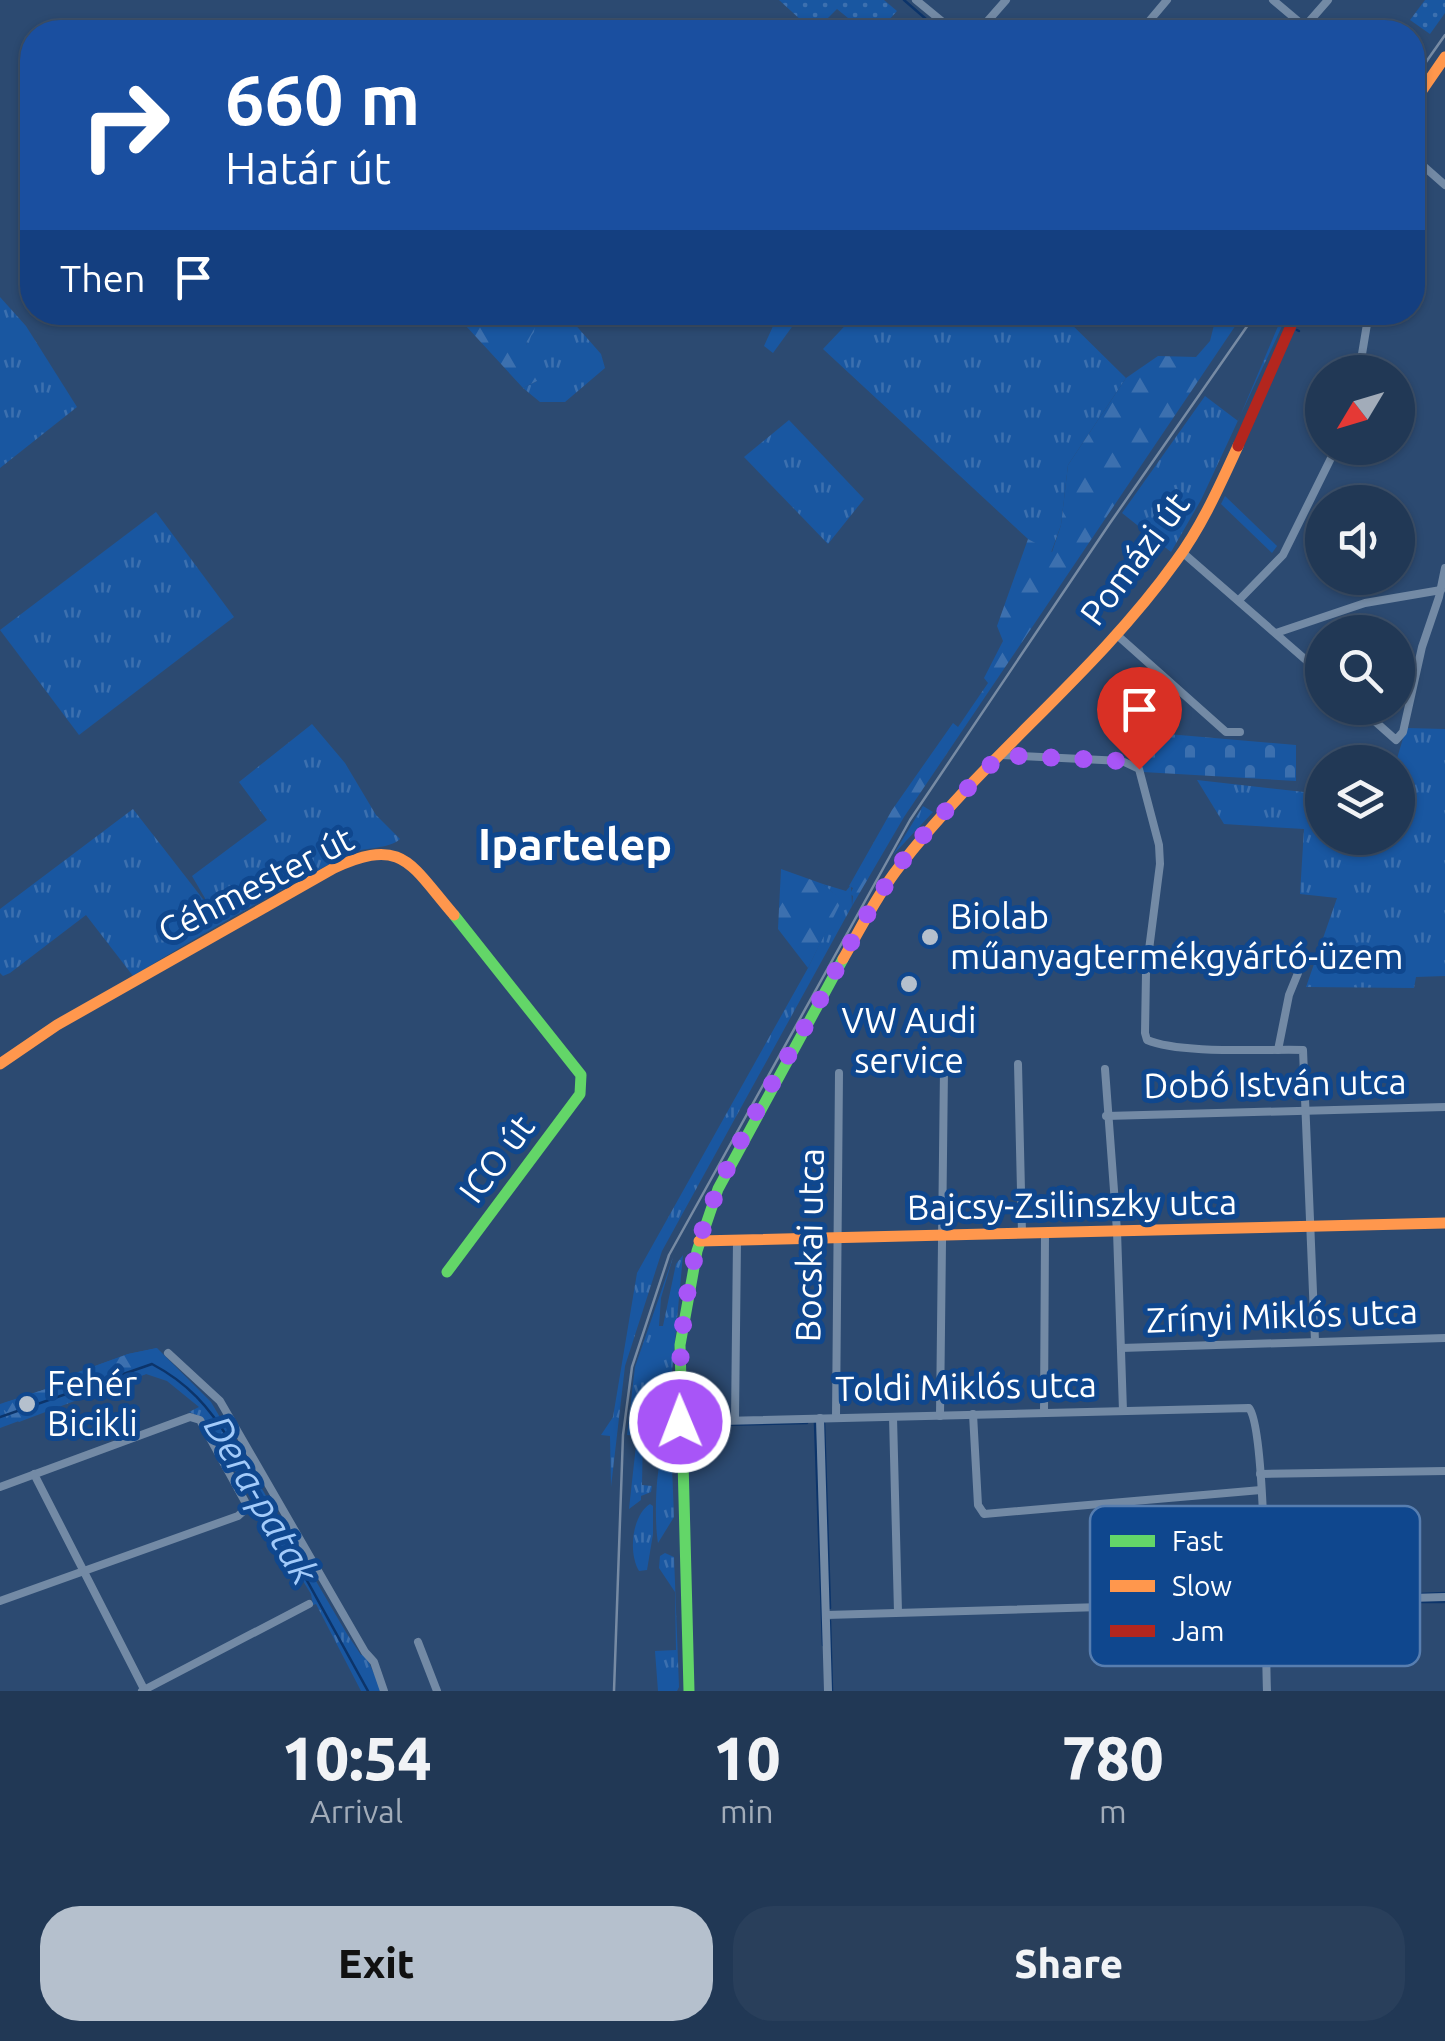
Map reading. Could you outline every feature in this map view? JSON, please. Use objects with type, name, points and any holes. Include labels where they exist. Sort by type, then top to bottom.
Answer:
[{"type":"street","points":[[916,0],[940,20]]},
{"type":"street","points":[[988,20],[1006,0]]},
{"type":"street","points":[[1150,20],[1167,0]]},
{"type":"street","points":[[1273,0],[1294,20]]},
{"type":"street","points":[[1425,86],[1445,57]]},
{"type":"street","points":[[1425,167],[1445,185]]},
{"type":"street","name":"Pomázi út","points":[[689,1691],[680,1346],[688,1286],[725,1174],[876,900],[917,843],[1117,635],[1182,552],[1219,488],[1291,325]]},
{"type":"street","points":[[1361,355],[1367,325]]},
{"type":"street","points":[[1239,600],[1283,555],[1328,465]]},
{"type":"street","points":[[1182,552],[1305,659]]},
{"type":"street","points":[[1415,678],[1445,568]]},
{"type":"street","points":[[1276,633],[1365,603],[1441,590]]},
{"type":"street","points":[[1117,635],[1226,732],[1240,732]]},
{"type":"street","points":[[1379,725],[1396,740],[1405,725]]},
{"type":"street","points":[[1000,755],[1122,761],[1139,769],[1160,864],[1146,973],[1148,1040],[1168,1045],[1303,1050],[1315,1341]]},
{"type":"street","name":"Céhmester út","points":[[0,1064],[56,1025],[317,877],[369,853],[382,853],[398,856],[428,882],[581,1074]]},
{"type":"street","points":[[1278,1050],[1288,995],[1298,972]]},
{"type":"street","points":[[1018,1064],[1022,1234]]},
{"type":"street","points":[[940,1416],[944,1068]]},
{"type":"street","points":[[1105,1069],[1124,1411]]},
{"type":"street","name":"Bocskai utca","points":[[836,1418],[839,1072]]},
{"type":"street","name":"ICO út","points":[[447,1272],[580,1094],[581,1074]]},
{"type":"street","name":"Dobó István utca","points":[[1106,1116],[1445,1107]]},
{"type":"street","name":"Bajcsy-Zsilinszky utca","points":[[700,1241],[1445,1223]]},
{"type":"street","points":[[1044,1413],[1045,1233]]},
{"type":"street","points":[[735,1420],[737,1240]]},
{"type":"street","name":"Zrínyi Miklós utca","points":[[1121,1348],[1445,1338]]},
{"type":"street","points":[[168,1353],[220,1401],[374,1662],[384,1691]]},
{"type":"street","name":"Toldi Miklós utca","points":[[680,1422],[1237,1407],[1252,1410],[1260,1474]]},
{"type":"street","points":[[973,1414],[978,1505],[984,1514],[1261,1490]]},
{"type":"street","points":[[0,1486],[190,1417],[200,1420],[248,1507],[238,1516],[0,1601]]},
{"type":"street","points":[[820,1418],[828,1691]]},
{"type":"street","points":[[893,1418],[898,1612]]},
{"type":"street","points":[[1261,1506],[1260,1474],[1445,1471]]},
{"type":"street","points":[[34,1474],[144,1690],[309,1604]]},
{"type":"street","points":[[1420,1598],[1445,1597]]},
{"type":"street","points":[[826,1614],[1090,1607]]},
{"type":"street","points":[[418,1642],[437,1691]]},
{"type":"street","points":[[1265,1666],[1266,1691]]},
{"type":"green space","points":[[779,0],[884,0],[897,11],[889,20],[850,20],[837,9],[826,20],[801,20]]},
{"type":"green space","points":[[1425,0],[1445,0],[1445,13],[1430,34],[1425,30],[1425,20],[1410,20]]},
{"type":"green space","points":[[0,297],[20,319],[20,325],[26,326],[77,407],[0,468]]},
{"type":"green space","points":[[465,325],[535,325],[526,343],[540,374],[537,381],[523,388]]},
{"type":"green space","points":[[532,325],[576,325],[601,354],[605,368],[565,402],[540,402],[523,388],[537,381],[526,343]]},
{"type":"green space","points":[[774,325],[793,325],[773,353],[764,346]]},
{"type":"green space","points":[[846,325],[1072,325],[1126,378],[1068,465],[1061,525],[1051,553],[1028,539],[823,349]]},
{"type":"green space","points":[[1214,325],[1236,325],[904,817],[852,906],[853,888],[849,886],[892,810],[953,723],[958,727],[988,683],[984,678],[1003,641],[997,626],[1028,539],[1052,552],[1061,525],[1068,465],[1126,378],[1158,356],[1196,357],[1210,341]]},
{"type":"green space","points":[[1279,325],[1283,325],[1240,417]]},
{"type":"green space","points":[[1205,396],[1238,421],[1201,500],[1171,552],[1122,513]]},
{"type":"green space","points":[[789,420],[864,499],[828,544],[744,457]]},
{"type":"green space","points":[[1225,496],[1277,546],[1272,553],[1221,504]]},
{"type":"green space","points":[[156,512],[234,617],[79,735],[0,630]]},
{"type":"green space","points":[[312,724],[345,763],[376,815],[400,839],[356,852],[322,868],[133,976],[86,915],[10,973],[0,973],[0,909],[133,809],[213,912],[192,876],[267,820],[239,782]]},
{"type":"green space","points":[[1406,728],[1445,729],[1445,976],[1416,977],[1414,988],[1306,987],[1337,898],[1300,894],[1304,829],[1224,824],[1197,780],[1305,792],[1305,855],[1415,855],[1415,745],[1401,745]]},
{"type":"green space","points":[[1133,731],[1296,745],[1296,781],[1143,772],[1141,758],[1133,758]]},
{"type":"green space","points":[[923,806],[933,812],[893,855]]},
{"type":"green space","points":[[781,869],[823,884],[842,900],[808,968],[778,929]]},
{"type":"green space","points":[[823,884],[846,891],[851,885],[852,906],[662,1251],[625,1366],[611,1487],[610,1436],[601,1435],[613,1417],[637,1273],[808,968],[841,900]]},
{"type":"green space","points":[[683,1255],[671,1414],[662,1414],[658,1384],[656,1411],[640,1417],[639,1428],[643,1430],[642,1485],[652,1486],[651,1492],[629,1509],[637,1436],[627,1435],[635,1367],[673,1257],[661,1298],[659,1326],[663,1326],[676,1264]]},
{"type":"green space","points":[[157,1348],[211,1402],[347,1634],[361,1655],[365,1654],[382,1691],[361,1691],[316,1604],[313,1605],[311,1594],[208,1427],[201,1417],[189,1412],[199,1407],[167,1381],[146,1374],[0,1428],[0,1404],[55,1386],[62,1378],[128,1354]]},
{"type":"green space","points":[[157,1348],[157,1360],[146,1374],[19,1422],[5,1411],[4,1403],[55,1386],[62,1378],[128,1354]]},
{"type":"green space","points":[[667,1439],[671,1441],[674,1517],[658,1543],[656,1490]]},
{"type":"green space","points":[[650,1504],[653,1534],[647,1570],[639,1571],[634,1535],[639,1517]]},
{"type":"green space","points":[[665,1553],[674,1557],[679,1687],[677,1691],[658,1691],[655,1651],[676,1650],[675,1592],[659,1568],[660,1556]]},
{"type":"waterway","points":[[904,0],[927,20]]},
{"type":"waterway","name":"Dera-patak","points":[[0,1417],[152,1364],[176,1379],[206,1407],[230,1441],[368,1691]]},
{"type":"waterway","points":[[714,1425],[807,1423]]},
{"type":"waterway","points":[[815,1423],[823,1645]]},
{"type":"waterway","points":[[824,1423],[830,1608]]},
{"type":"waterway","points":[[1420,1594],[1445,1593]]},
{"type":"waterway","points":[[1420,1602],[1445,1602]]},
{"type":"waterway","points":[[830,1621],[832,1691]]},
{"type":"tram line","points":[[1425,63],[1445,35]]},
{"type":"tram line","points":[[614,1691],[623,1435],[632,1367],[669,1255],[910,820],[1248,325]]},
{"type":"traffic: fast","points":[[447,1272],[580,1094],[581,1075],[454,915]]},
{"type":"traffic: fast","points":[[689,1691],[680,1345],[697,1251],[718,1189],[843,959]]},
{"type":"traffic: slow","points":[[1425,86],[1445,57]]},
{"type":"traffic: slow","points":[[843,959],[884,889],[932,827],[1145,602],[1194,534],[1238,446]]},
{"type":"traffic: slow","points":[[0,1064],[57,1025],[334,868],[357,859],[391,855],[403,860],[454,915]]},
{"type":"traffic: slow","points":[[699,1241],[1445,1223]]},
{"type":"traffic: jam","points":[[1238,446],[1291,325]]},
{"type":"place","name":"Biolab műanyagtermékgyártó-üzem","points":[[930,937]]},
{"type":"place","name":"VW Audi service","points":[[909,984]]},
{"type":"place","name":"Fehér Bicikli","points":[[27,1404]]},
{"type":"district","name":"Ipartelep","points":[[575,844]]},
{"type":"route","points":[[680,1422],[683,1318],[696,1251],[711,1206],[806,1024],[896,870],[931,826],[1000,755],[1122,761],[1139,769]]}]
